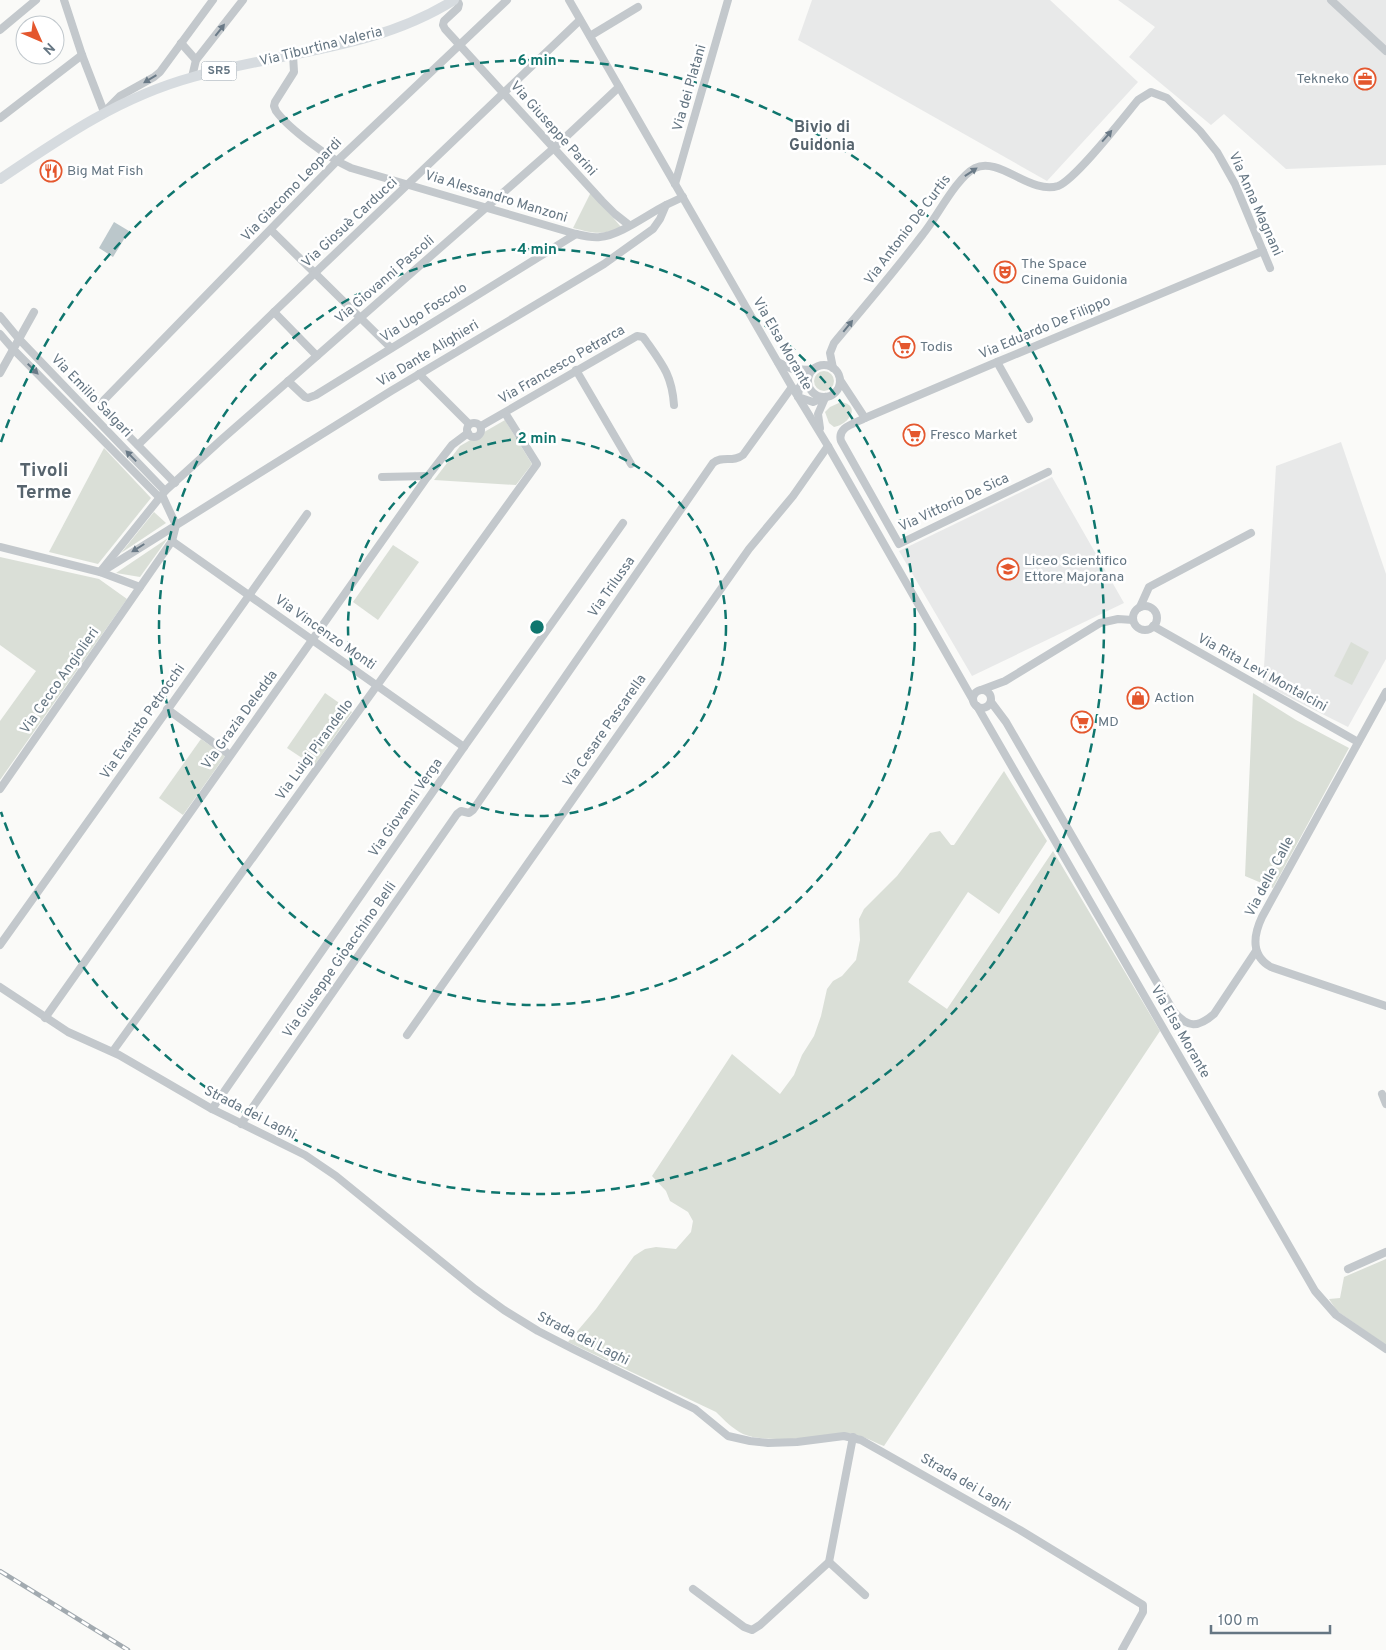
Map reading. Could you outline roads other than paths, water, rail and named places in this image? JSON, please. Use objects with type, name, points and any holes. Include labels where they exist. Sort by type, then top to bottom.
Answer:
[{"type":"main road","name":"Via Tiburtina Valeria","points":[[0,180],[69,132],[104,112],[156,89],[192,77],[372,36],[425,15],[456,0]]},
{"type":"street","points":[[0,30],[36,0]]},
{"type":"street","points":[[64,0],[82,55],[104,112],[124,94],[157,75],[212,0]]},
{"type":"street","points":[[192,77],[196,60],[243,0]]},
{"type":"street","name":"Via Giuseppe Parini","points":[[456,0],[459,4],[458,8],[445,19],[443,25],[602,201],[629,225]]},
{"type":"street","name":"Via Giacomo Leopardi","points":[[138,445],[105,412],[102,404],[108,395],[337,161],[507,0]]},
{"type":"street","name":"Via Elsa Morante","points":[[569,0],[1315,1290],[1336,1315],[1386,1349]]},
{"type":"street","name":"Via dei Platani","points":[[675,184],[728,0]]},
{"type":"street","points":[[1331,0],[1386,51]]},
{"type":"street","points":[[590,36],[638,7]]},
{"type":"street","name":"Via Giosuè Carducci","points":[[138,445],[274,312],[580,20]]},
{"type":"street","points":[[181,43],[196,60]]},
{"type":"street","points":[[0,118],[82,55]]},
{"type":"street","name":"Via Alessandro Manzoni","points":[[293,55],[294,72],[276,100],[275,109],[279,115],[301,134],[337,161],[351,168],[576,234],[602,237],[612,234],[666,205]]},
{"type":"street","name":"Via Giovanni Pascoli","points":[[100,572],[162,494],[288,381],[487,208],[619,87]]},
{"type":"street","name":"Via Anna Magnani","points":[[1151,92],[1167,98],[1200,131],[1217,152],[1235,184],[1270,268]]},
{"type":"street","name":"Via Antonio De Curtis","points":[[833,368],[830,353],[834,343],[924,234],[968,173],[977,167],[986,167],[1003,171],[1039,186],[1053,187],[1060,185],[1074,175],[1138,100],[1151,92]]},
{"type":"street","points":[[666,205],[683,197]]},
{"type":"street","name":"Via Dante Alighieri","points":[[100,572],[418,374],[585,276],[653,229],[666,205]]},
{"type":"street","points":[[271,230],[391,348]]},
{"type":"street","name":"Via Ugo Foscolo","points":[[288,381],[303,396],[310,397],[576,234]]},
{"type":"street","name":"Via Eduardo De Filippo","points":[[865,418],[1263,251]]},
{"type":"street","points":[[0,373],[34,312]]},
{"type":"street","points":[[274,312],[317,356]]},
{"type":"street","name":"Via Emilio Salgari","points":[[0,316],[162,494]]},
{"type":"street","name":"Via Emilio Salgari","points":[[0,334],[14,350],[162,494]]},
{"type":"street","name":"Via Francesco Petrarca","points":[[481,426],[630,339],[640,336],[646,341],[669,376],[673,390],[674,405]]},
{"type":"street","points":[[778,362],[792,369],[810,373]]},
{"type":"street","points":[[997,362],[1029,419]]},
{"type":"street","points":[[851,397],[841,394],[828,396],[813,402],[798,397],[799,388],[810,373],[820,365],[829,366],[837,371],[840,380],[865,418]]},
{"type":"street","points":[[576,370],[631,464]]},
{"type":"street","points":[[810,373],[807,381],[811,391],[815,395],[828,396]]},
{"type":"street","points":[[418,374],[470,424]]},
{"type":"street","points":[[820,432],[818,414],[828,396],[838,389],[840,380]]},
{"type":"street","name":"Via Trilussa","points":[[461,811],[469,813],[473,810],[713,463],[717,459],[735,459],[743,455],[792,387]]},
{"type":"street","name":"Via Luigi Pirandello","points":[[113,1051],[537,464],[505,413]]},
{"type":"street","name":"Via Vittorio De Sica","points":[[865,418],[842,430],[840,435],[841,441],[900,544],[1048,472]]},
{"type":"street","points":[[478,423],[481,426],[478,436],[471,436],[468,433],[467,429],[470,424],[478,423]]},
{"type":"street","name":"Via Grazia Deledda","points":[[45,1018],[428,476],[446,452],[468,433]]},
{"type":"street","points":[[138,445],[175,483]]},
{"type":"street","name":"Via Cesare Pascarella","points":[[408,1035],[749,549],[793,496],[828,446]]},
{"type":"street","points":[[382,477],[428,476]]},
{"type":"street","points":[[162,494],[176,525],[172,541]]},
{"type":"street","name":"Via Evaristo Petrocchi","points":[[0,945],[307,514]]},
{"type":"street","name":"Via Giovanni Verga","points":[[212,1109],[464,747],[623,523]]},
{"type":"street","points":[[1133,620],[1134,612],[1140,607],[1149,587],[1251,533]]},
{"type":"street","name":"Via Vincenzo Monti","points":[[172,541],[249,596],[314,639],[464,747]]},
{"type":"street","name":"Via Cecco Angiolieri","points":[[0,789],[172,541]]},
{"type":"street","points":[[0,546],[100,572],[140,587]]},
{"type":"street","points":[[1140,607],[1148,607],[1155,612],[1156,619],[1153,626]]},
{"type":"street","name":"Via Rita Levi Montalcini","points":[[981,690],[1005,681],[1100,623],[1118,619],[1133,620],[1136,627],[1143,630],[1153,626],[1358,742]]},
{"type":"street","points":[[1005,681],[991,701],[985,708],[975,703],[975,693],[981,690],[987,692],[991,701],[1006,722],[1174,1012],[1182,1021],[1188,1024],[1197,1024],[1206,1021],[1214,1014],[1256,951],[1261,960],[1274,969],[1386,1006]]},
{"type":"street","name":"Via delle Calle","points":[[1256,951],[1256,933],[1262,917],[1386,692]]},
{"type":"street","points":[[167,709],[230,755]]},
{"type":"street","name":"Via Giuseppe Gioacchino Belli","points":[[241,1124],[461,811]]},
{"type":"street","name":"Strada dei Laghi","points":[[0,987],[45,1018],[73,1034],[113,1051],[212,1109],[305,1155],[333,1173],[475,1289],[517,1318],[581,1353],[695,1410],[728,1436],[750,1442],[768,1443],[797,1442],[844,1436],[853,1437],[865,1441],[927,1476],[1140,1603],[1144,1607],[1122,1650]]},
{"type":"street","points":[[1382,1094],[1386,1104]]},
{"type":"street","points":[[1348,1269],[1386,1252]]},
{"type":"street","points":[[694,1589],[744,1627],[752,1630],[760,1625],[828,1562],[853,1437]]},
{"type":"street","points":[[828,1562],[865,1595]]},
{"type":"railway","points":[[0,1571],[128,1650]]},
{"type":"place","name":"Tekneko","points":[[1365,79]]},
{"type":"place","name":"Big Mat Fish","points":[[51,171]]},
{"type":"place","name":"The Space Cinema Guidonia","points":[[1005,272]]},
{"type":"place","name":"Todis","points":[[904,347]]},
{"type":"place","name":"Fresco Market","points":[[914,435]]},
{"type":"place","name":"Liceo Scientifico Ettore Majorana","points":[[1008,569]]},
{"type":"place","name":"Action","points":[[1138,698]]},
{"type":"place","name":"MD","points":[[1082,722]]},
{"type":"district","name":"Bivio di Guidonia","points":[[822,137]]},
{"type":"district","name":"Tivoli Terme","points":[[44,482]]}]
